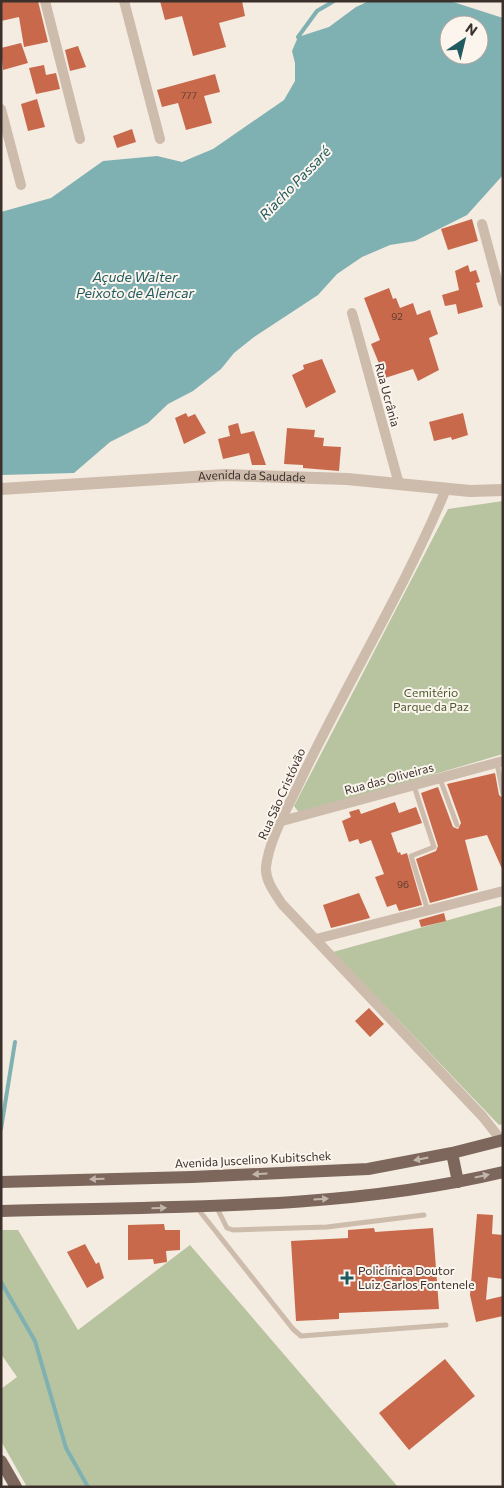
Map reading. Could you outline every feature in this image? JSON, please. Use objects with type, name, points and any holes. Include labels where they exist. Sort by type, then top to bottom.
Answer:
[{"type":"main road","name":"Avenida Juscelino Kubitschek","points":[[1,1182],[192,1177],[368,1169],[452,1153],[502,1140]]},
{"type":"main road","points":[[452,1153],[458,1182]]},
{"type":"main road","points":[[1,1211],[196,1207],[347,1198],[458,1182],[503,1172]]},
{"type":"main road","points":[[1,1461],[5,1475],[16,1487]]},
{"type":"street","points":[[45,1],[80,139]]},
{"type":"street","points":[[124,1],[160,139]]},
{"type":"street","points":[[1,109],[21,185]]},
{"type":"street","points":[[482,224],[503,302]]},
{"type":"street","name":"Rua Ucrânia","points":[[352,313],[399,484]]},
{"type":"street","name":"Avenida da Saudade","points":[[1,489],[225,475],[346,480],[470,491],[503,490]]},
{"type":"street","name":"Rua São Cristóvão","points":[[446,489],[416,556],[320,740],[282,821],[269,853],[266,875],[282,904],[483,1117],[502,1140]]},
{"type":"street","name":"Rua das Oliveiras","points":[[282,821],[500,762]]},
{"type":"street","points":[[316,940],[503,891]]},
{"type":"lane","points":[[500,762],[503,794]]},
{"type":"lane","points":[[440,778],[457,825]]},
{"type":"lane","points":[[414,786],[434,847],[411,856],[428,911]]},
{"type":"lane","points":[[216,1206],[227,1228],[233,1230],[327,1227],[424,1215]]},
{"type":"lane","points":[[196,1207],[293,1330],[301,1336],[446,1325]]},
{"type":"green space","name":"Cemitério Parque da Paz","points":[[503,501],[503,754],[300,814],[294,806],[448,509]]},
{"type":"green space","points":[[503,905],[503,1124],[499,1125],[333,952]]},
{"type":"green space","points":[[1,1230],[18,1230],[78,1330],[190,1245],[398,1487],[27,1487],[1,1441],[1,1389],[17,1377],[1,1354]]},
{"type":"water","name":"Açude Walter Peixoto de Alencar","points":[[369,1],[450,1],[503,18],[503,175],[467,215],[415,241],[390,245],[362,257],[337,274],[318,295],[254,337],[234,353],[221,369],[193,391],[168,404],[148,423],[110,442],[74,473],[1,475],[1,212],[51,198],[103,161],[157,156],[182,162],[213,149],[284,100],[295,81],[295,63],[292,51],[298,37],[329,27],[356,7]]},
{"type":"building","points":[[1,1],[38,1],[48,42],[24,47],[19,17],[1,21]]},
{"type":"building","points":[[160,1],[242,1],[245,16],[219,23],[226,47],[193,56],[182,16],[165,20]]},
{"type":"building","points":[[21,43],[28,63],[3,70],[1,48]]},
{"type":"building","points":[[78,46],[86,67],[70,71],[65,50]]},
{"type":"building","points":[[44,65],[46,75],[56,73],[60,89],[36,94],[29,68]]},
{"type":"building","points":[[215,74],[220,92],[204,96],[212,123],[186,130],[178,103],[162,107],[157,90]]},
{"type":"building","points":[[37,99],[45,127],[28,131],[21,104]]},
{"type":"building","points":[[132,129],[136,142],[117,148],[113,136]]},
{"type":"building","points":[[472,219],[478,241],[448,250],[441,229]]},
{"type":"building","points":[[468,265],[470,272],[476,270],[480,282],[476,283],[483,307],[458,314],[456,304],[445,306],[442,295],[459,290],[455,271]]},
{"type":"building","points":[[389,288],[393,299],[396,298],[400,308],[413,303],[417,315],[430,310],[438,334],[429,338],[439,370],[418,381],[413,369],[385,378],[371,344],[380,340],[364,298]]},
{"type":"building","points":[[322,359],[336,392],[306,408],[292,375],[304,369],[303,365]]},
{"type":"building","points":[[186,413],[188,417],[195,414],[206,433],[184,444],[175,418]]},
{"type":"building","points":[[463,413],[468,435],[452,440],[451,437],[434,441],[429,422]]},
{"type":"building","points":[[238,423],[241,434],[254,431],[266,465],[252,465],[249,453],[223,459],[218,439],[230,436],[228,426]]},
{"type":"building","points":[[287,428],[315,430],[314,437],[324,438],[323,446],[341,447],[339,471],[303,468],[303,465],[284,464]]},
{"type":"building","points":[[495,773],[499,795],[503,798],[503,871],[487,835],[465,840],[478,890],[430,903],[416,859],[436,851],[438,846],[421,793],[438,787],[453,827],[458,829],[461,823],[447,784]]},
{"type":"building","points":[[395,802],[399,813],[416,807],[422,823],[391,833],[398,853],[400,852],[401,855],[407,853],[422,905],[399,911],[396,904],[387,907],[375,877],[384,874],[371,840],[360,844],[358,839],[349,842],[342,821],[351,817],[349,812],[359,809],[361,814]]},
{"type":"building","points":[[359,893],[370,918],[331,928],[323,905]]},
{"type":"building","points":[[444,913],[446,921],[421,927],[419,920]]},
{"type":"building","points":[[369,1008],[384,1024],[370,1037],[355,1021]]},
{"type":"building","points":[[477,1214],[493,1215],[492,1234],[503,1235],[503,1279],[488,1277],[486,1300],[503,1296],[503,1316],[476,1322],[470,1295]]},
{"type":"building","points":[[164,1224],[165,1230],[180,1230],[180,1250],[166,1251],[167,1262],[154,1264],[153,1259],[128,1260],[128,1225]]},
{"type":"building","points":[[374,1228],[375,1232],[433,1228],[439,1309],[339,1313],[339,1319],[296,1321],[291,1241],[348,1238],[348,1230]]},
{"type":"building","points":[[85,1244],[96,1264],[99,1262],[104,1278],[87,1288],[67,1252]]},
{"type":"building","points":[[445,1359],[475,1396],[409,1450],[379,1413]]},
{"type":"waterway","name":"Riacho Passaré","points":[[301,41],[298,37],[317,11],[334,1]]},
{"type":"waterway","points":[[1,1129],[15,1042]]},
{"type":"waterway","points":[[1,1282],[35,1341],[66,1448],[88,1487]]},
{"type":"place","name":"Policlínica Doutor Luiz Carlos Fontenele","points":[[347,1278]]}]
